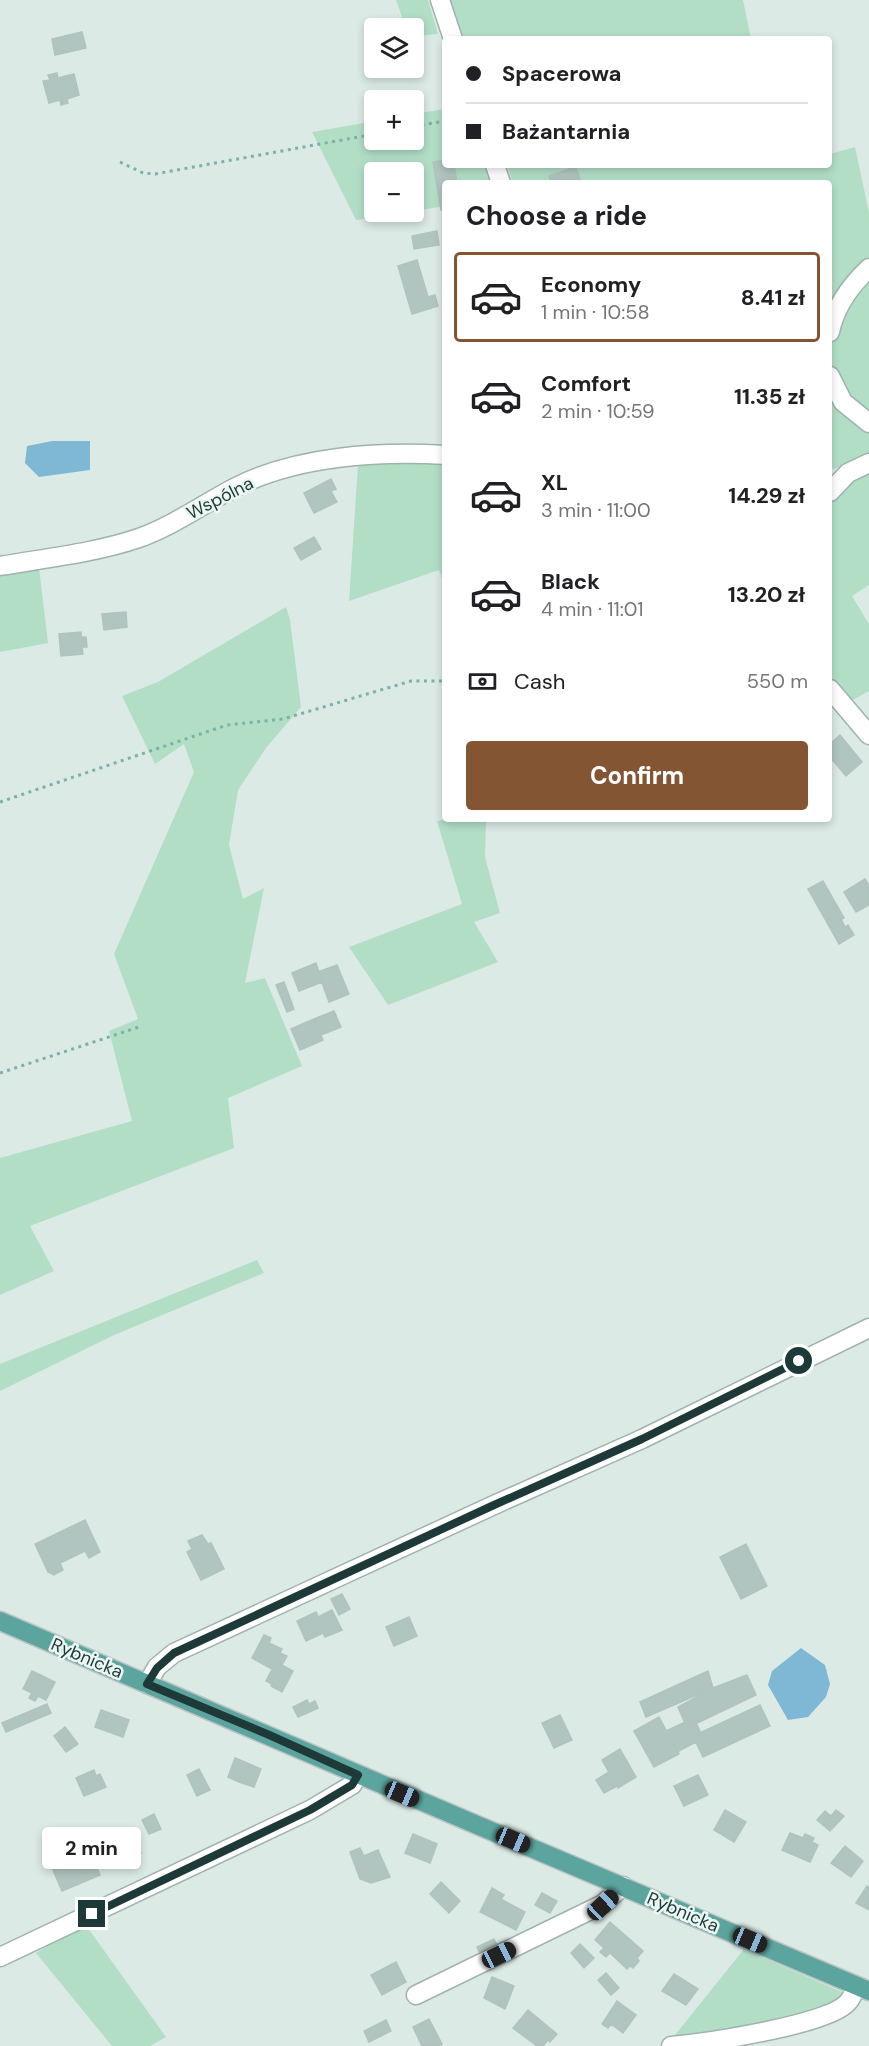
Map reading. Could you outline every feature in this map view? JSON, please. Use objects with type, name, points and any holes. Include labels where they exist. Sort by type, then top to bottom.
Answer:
[{"type":"main road","name":"Rybnicka","points":[[0,1621],[863,1988]]},
{"type":"street","points":[[440,0],[452,36]]},
{"type":"street","points":[[832,326],[838,308],[850,288],[869,268]]},
{"type":"street","points":[[832,380],[843,402],[869,423]]},
{"type":"street","name":"Wspólna","points":[[0,566],[100,548],[138,538],[166,527],[237,486],[290,468],[359,456],[442,455]]},
{"type":"street","points":[[832,490],[848,473],[869,463]]},
{"type":"street","points":[[832,691],[869,735]]},
{"type":"street","points":[[147,1684],[157,1668],[174,1653],[642,1439],[869,1328]]},
{"type":"street","points":[[0,1957],[310,1810],[352,1785],[358,1775]]},
{"type":"street","points":[[416,1995],[603,1905],[623,1886]]},
{"type":"street","points":[[671,2046],[718,2041],[829,2014],[848,2003],[863,1988]]},
{"type":"path","points":[[424,124],[442,122]]},
{"type":"path","points":[[120,162],[143,173],[155,174],[364,136]]},
{"type":"path","points":[[0,802],[227,724],[283,719],[411,681],[442,681]]},
{"type":"path","points":[[0,1072],[139,1027]]},
{"type":"green space","points":[[396,0],[428,0],[438,34],[424,35],[424,18],[402,18]]},
{"type":"green space","points":[[450,0],[743,0],[750,36],[463,36]]},
{"type":"green space","points":[[442,109],[442,168],[486,168],[491,180],[442,180],[442,206],[424,209],[424,162],[364,162],[364,219],[356,220],[312,132],[364,123],[364,150],[424,150],[424,112]]},
{"type":"green space","points":[[855,147],[869,213],[869,458],[832,469],[832,180],[512,180],[508,168],[832,168],[832,153]]},
{"type":"green space","points":[[407,461],[442,466],[442,578],[439,570],[349,601],[358,465]]},
{"type":"green space","points":[[869,469],[869,585],[852,596],[869,624],[869,691],[851,701],[832,678],[832,498],[853,477]]},
{"type":"green space","points":[[39,568],[48,643],[0,652],[0,575]]},
{"type":"green space","points":[[286,607],[290,620],[301,707],[266,748],[238,790],[229,845],[243,899],[264,888],[245,983],[265,978],[302,1066],[228,1098],[234,1148],[30,1226],[54,1271],[0,1295],[0,1158],[132,1121],[109,1031],[138,1019],[114,954],[194,772],[184,744],[155,764],[122,696],[158,682]]},
{"type":"green space","points":[[437,821],[486,822],[485,857],[500,913],[474,922],[498,962],[388,1005],[349,947],[462,904]]},
{"type":"green space","points":[[257,1260],[264,1273],[114,1335],[0,1391],[0,1364]]},
{"type":"green space","points":[[85,1924],[166,2037],[150,2046],[112,2046],[36,1953]]},
{"type":"green space","points":[[744,1949],[844,1993],[838,2001],[780,2021],[671,2040]]},
{"type":"water","points":[[52,441],[90,441],[90,470],[39,477],[25,463],[27,446]]},
{"type":"water","points":[[801,1648],[825,1665],[830,1684],[826,1697],[808,1717],[788,1720],[768,1685],[772,1671]]},
{"type":"building","points":[[82,32],[86,48],[55,55],[52,39]]},
{"type":"building","points":[[57,73],[58,78],[74,74],[79,95],[67,99],[68,103],[61,105],[60,100],[49,103],[43,81],[50,80],[48,75]]},
{"type":"building","points":[[442,161],[442,168],[454,168],[456,180],[442,180],[442,210],[441,210],[433,162]]},
{"type":"building","points":[[576,168],[580,180],[551,180],[549,176]]},
{"type":"building","points":[[437,231],[439,245],[414,249],[412,236]]},
{"type":"building","points":[[417,260],[428,297],[435,295],[438,306],[412,314],[398,266]]},
{"type":"building","points":[[331,479],[336,489],[331,491],[337,502],[314,513],[304,493]]},
{"type":"building","points":[[314,537],[321,549],[301,560],[294,548]]},
{"type":"building","points":[[126,612],[127,627],[104,630],[102,614]]},
{"type":"building","points":[[81,632],[81,637],[86,637],[87,647],[82,647],[83,654],[61,656],[59,634]]},
{"type":"building","points":[[840,735],[862,762],[846,776],[832,759],[832,742]]},
{"type":"building","points":[[865,879],[869,885],[869,905],[856,912],[844,892]]},
{"type":"building","points":[[823,881],[844,918],[829,926],[808,889]]},
{"type":"building","points":[[841,919],[845,927],[848,925],[854,935],[839,944],[829,926]]},
{"type":"building","points":[[316,963],[322,982],[299,991],[292,973]]},
{"type":"building","points":[[337,965],[349,994],[329,1002],[318,972]]},
{"type":"building","points":[[284,982],[294,1009],[287,1012],[276,985]]},
{"type":"building","points":[[334,1011],[341,1027],[321,1035],[314,1019]]},
{"type":"building","points":[[314,1019],[323,1040],[300,1050],[291,1029]]},
{"type":"building","points":[[85,1520],[100,1552],[89,1558],[85,1551],[60,1563],[63,1570],[54,1575],[48,1572],[35,1544]]},
{"type":"building","points":[[202,1535],[208,1544],[211,1543],[224,1569],[201,1580],[187,1552],[192,1549],[188,1541]]},
{"type":"building","points":[[746,1544],[767,1586],[741,1599],[720,1557]]},
{"type":"building","points":[[342,1594],[350,1609],[339,1615],[331,1599]]},
{"type":"building","points":[[332,1610],[342,1630],[325,1637],[323,1633],[306,1641],[297,1621],[316,1612],[318,1617]]},
{"type":"building","points":[[409,1617],[417,1636],[394,1646],[386,1627]]},
{"type":"building","points":[[264,1635],[271,1638],[269,1643],[282,1649],[280,1653],[287,1656],[282,1665],[276,1662],[272,1669],[252,1658]]},
{"type":"building","points":[[276,1662],[293,1671],[282,1692],[266,1681]]},
{"type":"building","points":[[32,1671],[55,1682],[46,1700],[38,1696],[35,1701],[29,1698],[32,1693],[23,1689]]},
{"type":"building","points":[[708,1671],[713,1688],[646,1717],[640,1702]]},
{"type":"building","points":[[747,1675],[756,1695],[687,1728],[678,1707],[713,1688]]},
{"type":"building","points":[[307,1700],[309,1704],[315,1701],[318,1708],[298,1717],[293,1707]]},
{"type":"building","points":[[47,1704],[51,1713],[6,1732],[2,1723]]},
{"type":"building","points":[[760,1705],[770,1726],[703,1757],[693,1736]]},
{"type":"building","points":[[101,1710],[129,1720],[123,1737],[95,1727]]},
{"type":"building","points":[[560,1715],[572,1740],[554,1748],[542,1723]]},
{"type":"building","points":[[659,1717],[679,1754],[654,1767],[634,1731]]},
{"type":"building","points":[[685,1722],[687,1728],[696,1723],[701,1733],[693,1736],[696,1742],[677,1752],[666,1731]]},
{"type":"building","points":[[65,1727],[78,1744],[66,1752],[54,1736]]},
{"type":"building","points":[[620,1749],[636,1777],[604,1793],[596,1780],[609,1772],[602,1760]]},
{"type":"building","points":[[235,1758],[247,1763],[239,1782],[228,1777]]},
{"type":"building","points":[[247,1763],[261,1769],[254,1787],[239,1782]]},
{"type":"building","points":[[199,1769],[210,1790],[197,1796],[187,1775]]},
{"type":"building","points":[[94,1770],[96,1776],[100,1774],[106,1787],[84,1796],[76,1778]]},
{"type":"building","points":[[698,1775],[708,1795],[684,1806],[674,1786]]},
{"type":"building","points":[[725,1810],[746,1822],[734,1842],[714,1830]]},
{"type":"building","points":[[836,1810],[844,1816],[830,1831],[817,1820],[825,1811],[831,1816]]},
{"type":"building","points":[[154,1814],[161,1829],[149,1834],[142,1820]]},
{"type":"building","points":[[131,1831],[141,1853],[118,1861],[109,1840]]},
{"type":"building","points":[[790,1833],[803,1838],[805,1834],[814,1838],[812,1842],[818,1845],[810,1862],[782,1850]]},
{"type":"building","points":[[413,1834],[437,1844],[430,1863],[405,1853]]},
{"type":"building","points":[[845,1846],[863,1861],[851,1877],[831,1863]]},
{"type":"building","points":[[89,1848],[100,1875],[62,1891],[50,1863]]},
{"type":"building","points":[[360,1848],[364,1856],[378,1850],[390,1877],[371,1883],[360,1879],[350,1852]]},
{"type":"building","points":[[441,1882],[460,1901],[449,1913],[430,1894]]},
{"type":"building","points":[[867,1886],[869,1887],[869,1910],[856,1903]]},
{"type":"building","points":[[492,1888],[504,1895],[501,1899],[508,1903],[498,1921],[480,1912]]},
{"type":"building","points":[[542,1893],[557,1901],[550,1913],[535,1905]]},
{"type":"building","points":[[508,1903],[525,1912],[516,1930],[498,1921]]},
{"type":"building","points":[[610,1922],[626,1936],[606,1957],[600,1952],[604,1948],[595,1940]]},
{"type":"building","points":[[626,1936],[643,1951],[633,1968],[630,1966],[627,1969],[610,1953]]},
{"type":"building","points":[[494,1939],[500,1952],[483,1960],[477,1947]]},
{"type":"building","points":[[580,1944],[594,1958],[584,1968],[571,1953]]},
{"type":"building","points":[[396,1962],[406,1982],[382,1995],[371,1975]]},
{"type":"building","points":[[606,1973],[619,1988],[611,1995],[598,1980]]},
{"type":"building","points":[[674,1974],[698,1989],[686,2005],[662,1991]]},
{"type":"building","points":[[492,1977],[514,1986],[505,2009],[484,1998]]},
{"type":"building","points":[[617,2001],[636,2015],[623,2033],[611,2024],[608,2028],[602,2024]]},
{"type":"building","points":[[528,2010],[557,2034],[543,2046],[537,2046],[513,2028]]},
{"type":"building","points":[[429,2019],[442,2044],[439,2046],[422,2046],[413,2027]]},
{"type":"building","points":[[386,2020],[391,2031],[369,2042],[364,2031]]},
{"type":"route","points":[[92,1914],[310,1810],[344,1791],[352,1785],[358,1775],[147,1684],[157,1668],[174,1653],[642,1439],[799,1361]]}]
